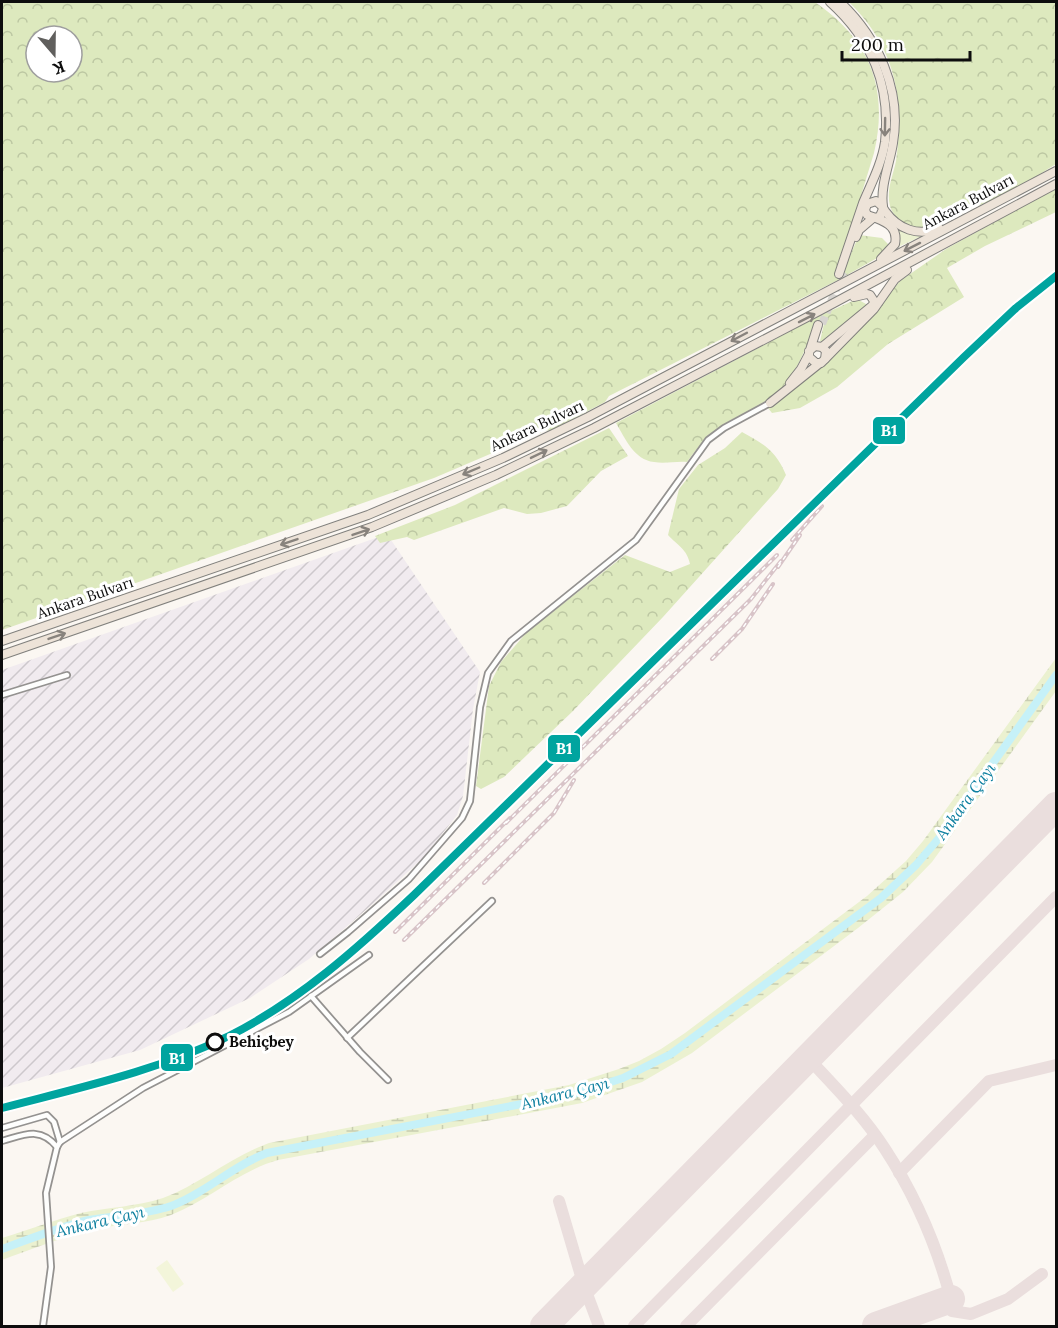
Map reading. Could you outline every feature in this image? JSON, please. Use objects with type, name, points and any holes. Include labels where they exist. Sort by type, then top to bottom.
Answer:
[{"type":"main road","points":[[830,2],[845,15],[859,34],[877,67],[885,101],[885,144],[841,273],[857,234],[874,218],[880,216],[883,208],[883,189],[894,140],[891,90],[877,47],[857,18],[840,2]]},
{"type":"main road","name":"Ankara Bulvarı","points":[[2,641],[368,515],[503,458],[588,417],[1056,171]]},
{"type":"main road","name":"Ankara Bulvarı","points":[[2,655],[383,523],[496,474],[594,428],[827,307],[1056,184]]},
{"type":"main road","points":[[864,206],[873,201],[879,202],[898,224],[919,233],[930,232],[979,208],[998,203]]},
{"type":"main road","points":[[846,281],[881,259],[896,244],[896,235],[891,225],[867,215],[864,206]]},
{"type":"main road","points":[[770,403],[823,361],[874,309],[895,279],[959,237]]},
{"type":"main road","points":[[770,403],[801,369],[814,350],[873,305],[874,301],[867,294],[827,307]]},
{"type":"main road","points":[[820,325],[813,362],[823,361]]},
{"type":"main road","points":[[814,350],[826,354],[823,361]]},
{"type":"street","points":[[320,954],[409,879],[462,818],[470,801],[480,707],[488,673],[498,656],[511,641],[636,540],[708,441],[724,428],[770,403]]},
{"type":"street","points":[[2,695],[68,675]]},
{"type":"street","points":[[347,1038],[492,901]]},
{"type":"street","points":[[43,1326],[50,1276],[46,1193],[60,1142],[143,1088],[288,1012],[369,955]]},
{"type":"street","points":[[311,996],[347,1038],[388,1080]]},
{"type":"street","points":[[2,1128],[47,1115],[54,1122],[60,1142]]},
{"type":"street","points":[[2,1141],[36,1134],[50,1139],[57,1147]]},
{"type":"shaded area","points":[[387,534],[480,672],[473,709],[463,796],[457,815],[424,857],[375,902],[309,959],[250,998],[140,1050],[2,1088],[2,670]]},
{"type":"green space","points":[[2,2],[815,2],[850,32],[871,67],[879,107],[878,129],[874,153],[837,274],[843,272],[859,235],[882,238],[891,247],[879,257],[838,280],[609,396],[605,402],[550,431],[546,430],[434,478],[2,630]]},
{"type":"green space","points":[[849,2],[1056,2],[1056,164],[1002,197],[972,208],[941,224],[921,229],[902,222],[892,211],[889,200],[889,189],[896,161],[899,116],[893,75],[877,37],[865,19]]},
{"type":"green space","points":[[1056,188],[1056,212],[985,246],[947,268],[964,297],[888,344],[837,387],[800,408],[772,413],[768,408],[820,368],[857,333],[900,281],[946,249]]},
{"type":"green space","points":[[884,212],[906,232],[924,235],[896,248],[899,236],[882,219]]},
{"type":"green space","points":[[857,299],[867,306],[824,343],[820,341],[824,324],[814,326],[797,367],[777,393],[764,404],[718,428],[687,462],[658,463],[641,457],[631,447],[616,423],[817,317]]},
{"type":"green space","points":[[609,428],[628,456],[601,471],[567,506],[527,514],[504,508],[414,540],[407,537],[380,543],[375,536],[455,505]]},
{"type":"green space","points":[[742,432],[763,445],[778,460],[786,475],[778,489],[663,617],[573,711],[504,777],[481,789],[476,786],[489,686],[501,662],[527,632],[625,555],[670,572],[690,564],[684,551],[668,535],[679,489],[698,465],[725,448]]},
{"type":"green space","points":[[1056,658],[1056,691],[932,862],[903,892],[692,1053],[642,1082],[582,1103],[278,1160],[250,1171],[171,1215],[143,1222],[94,1229],[2,1260],[2,1238],[81,1213],[163,1198],[269,1143],[569,1085],[619,1069],[661,1049],[867,896],[906,861]]},
{"type":"green space","points":[[167,1260],[184,1284],[173,1292],[156,1268]]},
{"type":"waterway","name":"Ankara Çayı","points":[[2,1249],[89,1220],[171,1206],[184,1201],[254,1158],[267,1153],[574,1094],[623,1078],[671,1054],[881,898],[916,865],[940,837],[1056,675]]},
{"type":"taxiway","points":[[634,1326],[1056,897]]},
{"type":"taxiway","points":[[808,1058],[859,1113],[896,1166],[924,1221],[951,1299]]},
{"type":"taxiway","points":[[899,1173],[989,1081],[1056,1065]]},
{"type":"taxiway","points":[[686,1326],[875,1135]]},
{"type":"taxiway","points":[[559,1201],[584,1286],[599,1326]]},
{"type":"taxiway","points":[[948,1300],[952,1311],[971,1314],[1008,1299],[1042,1274]]},
{"type":"runway","points":[[544,1326],[1056,806]]},
{"type":"runway","points":[[876,1326],[951,1299]]},
{"type":"tunnel","points":[[822,324],[843,272]]},
{"type":"railway","points":[[792,540],[822,506]]},
{"type":"railway","points":[[778,567],[800,535]]},
{"type":"railway","points":[[506,823],[777,555]]},
{"type":"railway","points":[[404,940],[751,599],[781,561]]},
{"type":"railway","points":[[712,659],[742,629],[773,584]]},
{"type":"railway","points":[[484,883],[554,813],[574,780]]},
{"type":"railway","points":[[395,932],[510,818]]},
{"type":"transit line","name":"B1","points":[[2,1108],[117,1078],[202,1048],[229,1036],[280,1007],[327,972],[414,895],[964,357],[1016,308],[1056,276]]},
{"type":"place","name":"Behiçbey","points":[[215,1042]]}]
